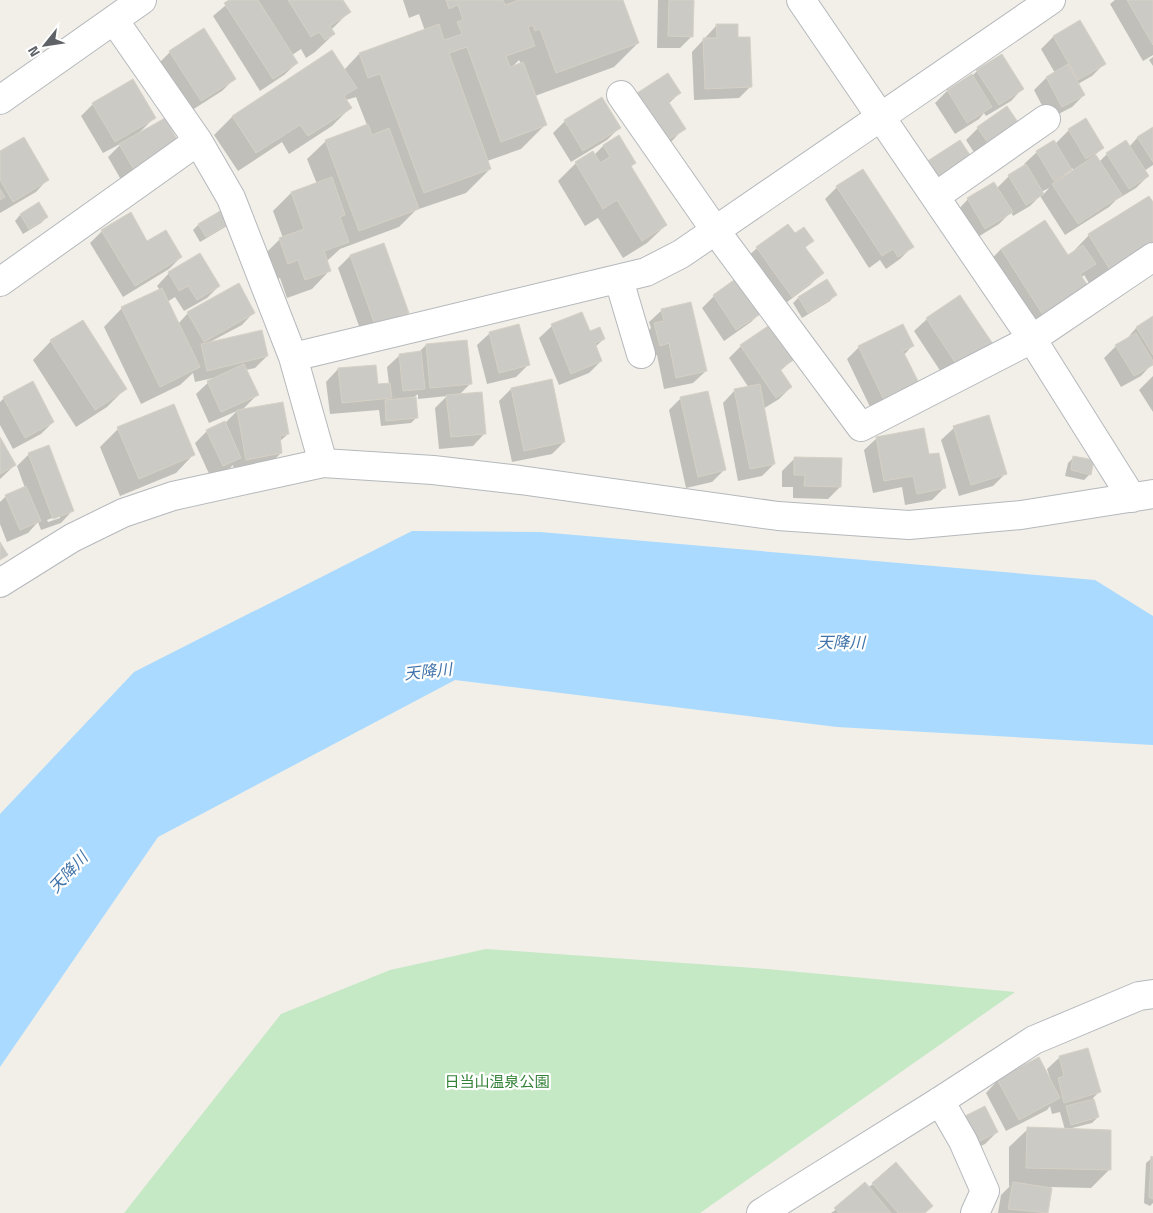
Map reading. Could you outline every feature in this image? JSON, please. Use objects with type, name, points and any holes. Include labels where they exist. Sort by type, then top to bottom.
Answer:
[{"type":"street","points":[[0,100],[142,0]]},
{"type":"street","points":[[0,583],[72,538],[123,513],[173,496],[323,463],[433,470],[778,516],[909,525],[1021,516],[1143,496],[1032,339],[801,0]]},
{"type":"street","points":[[293,357],[646,272],[681,254],[1051,0]]},
{"type":"street","points":[[114,20],[198,141],[231,198],[293,357],[323,463]]},
{"type":"street","points":[[621,94],[715,230],[861,427],[1032,339],[1153,257]]},
{"type":"street","points":[[936,196],[1046,119]]},
{"type":"street","points":[[0,282],[198,141]]},
{"type":"street","points":[[619,280],[641,354]]},
{"type":"street","points":[[761,1213],[1034,1040],[1139,996],[1153,994]]},
{"type":"street","points":[[940,1101],[963,1141],[985,1191],[975,1213]]},
{"type":"green space","name":"日当山温泉公園","points":[[486,949],[767,969],[1015,992],[700,1213],[124,1213],[281,1014],[390,970]]},
{"type":"water","name":"天降川","points":[[412,531],[540,532],[1095,580],[1153,616],[1153,745],[837,727],[455,680],[158,837],[0,1067],[0,814],[134,672]]},
{"type":"building","points":[[229,0],[258,0],[298,63],[273,79],[224,3]]},
{"type":"building","points":[[288,0],[343,0],[351,12],[330,26],[335,34],[325,40],[319,32],[311,37]]},
{"type":"building","points":[[446,0],[503,0],[505,5],[519,0],[623,0],[639,43],[556,73],[540,29],[535,31],[533,25],[528,27],[535,46],[506,56],[510,67],[523,62],[547,125],[501,142],[467,47],[449,53],[491,169],[424,193],[380,74],[368,78],[359,53],[439,24],[444,40],[462,34],[457,22],[463,20],[458,5],[449,9]]},
{"type":"building","points":[[669,0],[694,0],[693,37],[668,36]]},
{"type":"building","points":[[1127,0],[1153,0],[1153,45]]},
{"type":"building","points":[[1080,20],[1106,64],[1078,80],[1053,36]]},
{"type":"building","points":[[716,24],[738,24],[738,37],[750,37],[752,87],[705,89],[703,38],[717,38]]},
{"type":"building","points":[[204,28],[236,79],[201,101],[169,51]]},
{"type":"building","points":[[332,50],[357,88],[344,96],[352,108],[308,136],[300,125],[256,153],[232,116]]},
{"type":"building","points":[[1002,54],[1024,89],[999,105],[976,70]]},
{"type":"building","points":[[1068,64],[1085,95],[1062,107],[1046,77]]},
{"type":"building","points":[[668,73],[681,93],[668,101],[686,129],[668,140],[637,93]]},
{"type":"building","points":[[972,74],[992,107],[967,123],[947,90]]},
{"type":"building","points":[[133,79],[156,118],[115,142],[92,103]]},
{"type":"building","points":[[602,97],[621,128],[583,151],[564,120]]},
{"type":"building","points":[[1007,106],[1020,125],[990,146],[977,127]]},
{"type":"building","points":[[165,118],[182,148],[136,173],[119,144]]},
{"type":"building","points":[[1086,118],[1104,148],[1086,159],[1068,129]]},
{"type":"building","points":[[368,124],[372,135],[389,128],[419,209],[359,231],[325,140]]},
{"type":"building","points":[[1153,127],[1153,162],[1137,137]]},
{"type":"building","points":[[619,135],[636,163],[631,166],[667,225],[642,241],[617,200],[603,209],[575,162],[593,151],[600,163],[610,157],[603,145]]},
{"type":"building","points":[[24,137],[49,180],[13,202],[0,180],[0,151]]},
{"type":"building","points":[[960,140],[972,158],[937,180],[926,162]]},
{"type":"building","points":[[1054,140],[1072,170],[1054,181],[1036,151]]},
{"type":"building","points":[[1126,140],[1149,176],[1129,189],[1106,153]]},
{"type":"building","points":[[1096,155],[1122,195],[1078,224],[1052,184]]},
{"type":"building","points":[[1026,164],[1044,194],[1026,205],[1008,175]]},
{"type":"building","points":[[863,169],[914,247],[898,257],[893,249],[882,256],[836,186]]},
{"type":"building","points":[[332,177],[345,215],[340,217],[349,242],[324,251],[331,271],[305,280],[298,260],[288,264],[279,238],[304,229],[291,192]]},
{"type":"building","points":[[994,182],[1013,212],[985,229],[967,198]]},
{"type":"building","points":[[0,189],[5,197],[0,200]]},
{"type":"building","points":[[1149,196],[1153,202],[1153,248],[1112,273],[1088,234]]},
{"type":"building","points":[[39,202],[48,217],[29,229],[20,214]]},
{"type":"building","points":[[227,207],[235,220],[206,237],[198,224]]},
{"type":"building","points":[[131,212],[147,241],[166,230],[182,257],[135,286],[101,230]]},
{"type":"building","points":[[1045,220],[1068,255],[1083,245],[1096,264],[1080,274],[1088,286],[1043,315],[1001,249]]},
{"type":"building","points":[[788,224],[795,233],[804,227],[814,241],[805,247],[824,273],[792,297],[756,247]]},
{"type":"building","points":[[384,243],[409,313],[375,325],[350,255]]},
{"type":"building","points":[[200,253],[220,286],[197,300],[188,286],[179,291],[168,272]]},
{"type":"building","points":[[741,275],[765,311],[736,330],[713,295]]},
{"type":"building","points":[[827,279],[837,295],[808,313],[798,297]]},
{"type":"building","points":[[239,283],[255,313],[204,342],[187,312]]},
{"type":"building","points":[[162,288],[200,367],[160,387],[121,307]]},
{"type":"building","points":[[960,295],[993,344],[958,367],[926,318]]},
{"type":"building","points":[[691,302],[707,371],[676,378],[669,343],[660,346],[654,323],[664,321],[661,309]]},
{"type":"building","points":[[582,312],[590,331],[600,327],[605,339],[595,343],[602,361],[571,374],[551,324]]},
{"type":"building","points":[[1153,316],[1153,355],[1136,327]]},
{"type":"building","points":[[83,320],[127,389],[95,410],[50,340]]},
{"type":"building","points":[[774,322],[798,357],[780,369],[792,387],[776,398],[740,345]]},
{"type":"building","points":[[519,324],[530,365],[499,373],[489,332]]},
{"type":"building","points":[[903,324],[914,346],[903,351],[920,385],[885,402],[858,346]]},
{"type":"building","points":[[262,330],[268,356],[207,371],[201,344]]},
{"type":"building","points":[[1136,333],[1153,361],[1153,365],[1134,376],[1115,345]]},
{"type":"building","points":[[467,340],[472,384],[430,388],[426,344]]},
{"type":"building","points":[[421,351],[425,389],[403,391],[399,354]]},
{"type":"building","points":[[244,364],[259,395],[221,412],[207,381]]},
{"type":"building","points":[[376,365],[378,384],[390,383],[392,398],[342,403],[338,368]]},
{"type":"building","points":[[552,379],[565,442],[524,451],[511,388]]},
{"type":"building","points":[[33,381],[54,422],[25,438],[3,397]]},
{"type":"building","points":[[760,384],[775,464],[750,469],[734,389]]},
{"type":"building","points":[[708,391],[726,470],[698,477],[680,397]]},
{"type":"building","points":[[482,392],[486,434],[451,437],[446,395]]},
{"type":"building","points":[[416,397],[418,418],[386,421],[385,400]]},
{"type":"building","points":[[283,402],[289,434],[280,436],[282,453],[246,460],[237,410]]},
{"type":"building","points":[[174,404],[195,455],[139,479],[117,427]]},
{"type":"building","points":[[989,415],[1007,474],[971,485],[953,426]]},
{"type":"building","points":[[225,421],[241,458],[223,466],[206,430]]},
{"type":"building","points":[[924,428],[929,454],[939,453],[946,488],[917,494],[913,476],[884,481],[876,437]]},
{"type":"building","points":[[0,437],[16,465],[0,474]]},
{"type":"building","points":[[49,445],[74,511],[53,519],[28,453]]},
{"type":"building","points":[[1073,456],[1094,460],[1091,475],[1071,470]]},
{"type":"building","points":[[794,457],[842,458],[841,487],[804,486],[805,475],[794,475]]},
{"type":"building","points":[[26,486],[41,521],[20,530],[5,495]]},
{"type":"building","points":[[0,542],[8,555],[0,560]]},
{"type":"building","points":[[1088,1048],[1101,1092],[1064,1103],[1058,1078],[1064,1076],[1059,1056]]},
{"type":"building","points":[[1039,1057],[1060,1098],[1019,1120],[997,1079]]},
{"type":"building","points":[[1094,1099],[1099,1117],[1071,1125],[1066,1106]]},
{"type":"building","points":[[985,1106],[998,1132],[972,1145],[959,1119]]},
{"type":"building","points":[[1027,1127],[1111,1130],[1111,1170],[1026,1168]]},
{"type":"building","points":[[1151,1156],[1153,1157],[1153,1199],[1149,1197]]},
{"type":"building","points":[[896,1162],[933,1206],[925,1213],[898,1213],[872,1183]]},
{"type":"building","points":[[865,1182],[891,1213],[839,1213],[834,1208]]},
{"type":"building","points":[[1013,1182],[1052,1188],[1048,1213],[1008,1209]]}]
